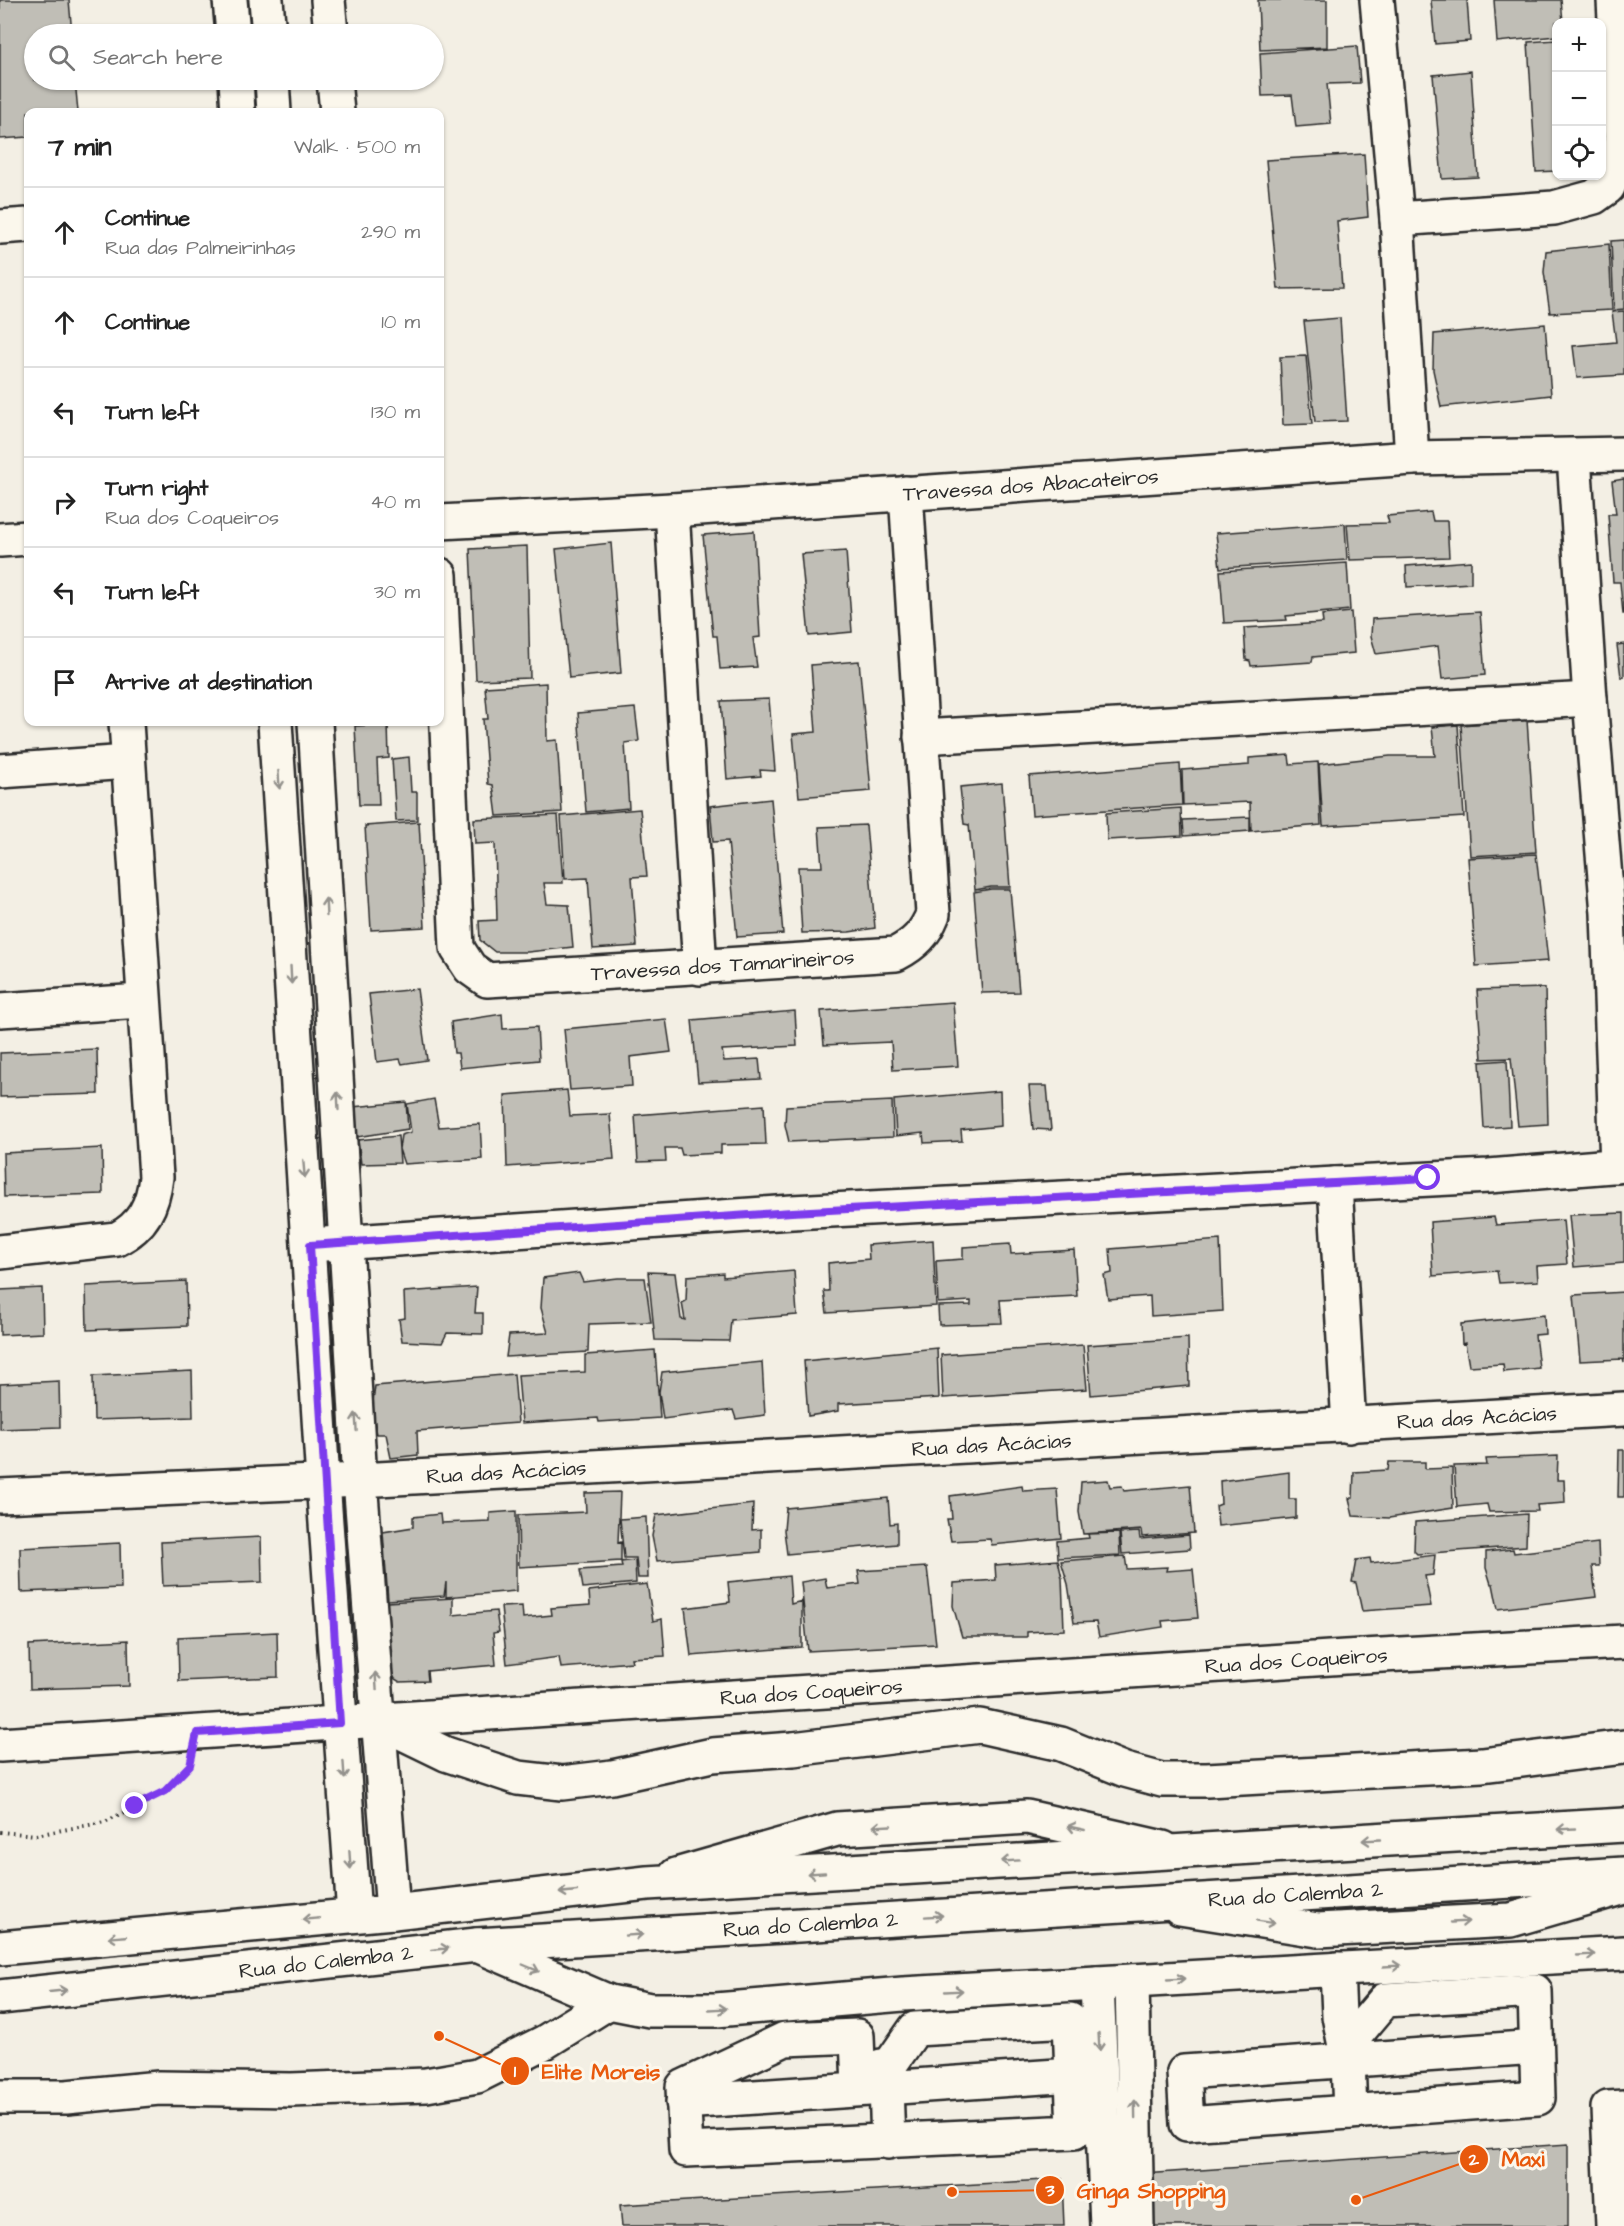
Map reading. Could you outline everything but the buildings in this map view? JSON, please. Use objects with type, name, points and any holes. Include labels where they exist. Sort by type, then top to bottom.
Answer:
[{"type":"street","points":[[230,0],[232,24]]},
{"type":"street","points":[[266,0],[267,24]]},
{"type":"street","points":[[328,0],[330,24]]},
{"type":"street","points":[[1377,0],[1397,219],[1412,458]]},
{"type":"street","points":[[1397,219],[1554,208],[1593,197],[1608,187],[1617,167],[1622,140],[1614,0]]},
{"type":"street","points":[[237,90],[238,108]]},
{"type":"street","points":[[273,90],[274,108]]},
{"type":"street","points":[[335,90],[337,108]]},
{"type":"street","points":[[0,227],[24,225]]},
{"type":"street","name":"Travessa dos Abacateiros","points":[[444,522],[672,510],[1412,458],[1624,454]]},
{"type":"street","points":[[310,1245],[792,1212],[1335,1184],[1620,1166],[1616,912],[1590,699],[1574,456]]},
{"type":"street","name":"Travessa dos Tamarineiros","points":[[444,663],[457,948],[470,968],[487,980],[896,954],[915,944],[927,929],[933,914],[906,493]]},
{"type":"street","points":[[672,510],[700,968]]},
{"type":"street","points":[[0,540],[24,538]]},
{"type":"street","points":[[921,737],[1590,699]]},
{"type":"street","points":[[0,1252],[117,1239],[128,1233],[149,1209],[156,1177],[142,1001],[126,726]]},
{"type":"street","points":[[275,726],[310,1245],[323,1481],[354,1916]]},
{"type":"street","points":[[315,726],[360,1480],[393,1912]]},
{"type":"street","points":[[0,771],[128,762]]},
{"type":"street","points":[[0,1010],[142,1001]]},
{"type":"street","points":[[1335,1184],[1348,1426]]},
{"type":"street","name":"Rua das Acácias","points":[[0,1496],[360,1480],[1624,1409]]},
{"type":"street","name":"Rua dos Coqueiros","points":[[0,1745],[1333,1658],[1624,1642]]},
{"type":"street","points":[[379,1721],[446,1754],[518,1778],[562,1783],[612,1777],[712,1755],[793,1749],[980,1726],[1061,1744],[1125,1770],[1162,1780],[1207,1780],[1482,1765],[1624,1747]]},
{"type":"street","points":[[646,1883],[837,1828],[1027,1817],[1174,1851]]},
{"type":"street","name":"Rua do Calemba 2","points":[[0,1948],[354,1916],[646,1883],[1624,1825]]},
{"type":"street","name":"Rua do Calemba 2","points":[[0,1997],[477,1945],[1624,1874]]},
{"type":"street","points":[[1146,1902],[1318,1930],[1511,1920],[1624,1887]]},
{"type":"street","points":[[477,1945],[609,2002],[650,2010],[716,2010],[903,1994],[1624,1953]]},
{"type":"street","points":[[1347,1969],[1339,2016],[1351,2050],[1350,2112]]},
{"type":"street","points":[[1132,1982],[1137,2226]]},
{"type":"street","points":[[1097,1983],[1107,2226]]},
{"type":"street","points":[[1351,2050],[1385,2000],[1535,1991],[1538,2098],[1187,2124],[1184,2072],[1351,2050],[1536,2047]]},
{"type":"street","points":[[879,2080],[903,1994]]},
{"type":"street","points":[[865,1997],[888,2142]]},
{"type":"street","points":[[0,2097],[66,2097],[159,2088],[291,2091],[426,2085],[477,2076],[545,2042],[609,2002]]},
{"type":"street","points":[[1070,2020],[1074,2132],[686,2150],[683,2087],[785,2039],[857,2036],[879,2080],[915,2029],[1070,2020]]},
{"type":"street","points":[[684,2102],[879,2080],[1072,2075]]},
{"type":"street","points":[[1612,2226],[1608,2108],[1624,2107]]},
{"type":"path","points":[[0,1832],[36,1835],[105,1822],[165,1791],[190,1765],[197,1733]]},
{"type":"place","name":"Elite Moreis","points":[[439,2036]]},
{"type":"place","name":"Ginga Shopping","points":[[952,2192]]},
{"type":"place","name":"Maxi","points":[[1356,2200]]},
{"type":"route","points":[[135,1806],[165,1791],[190,1765],[197,1733],[340,1723],[323,1481],[310,1245],[792,1212],[1428,1178]]}]
